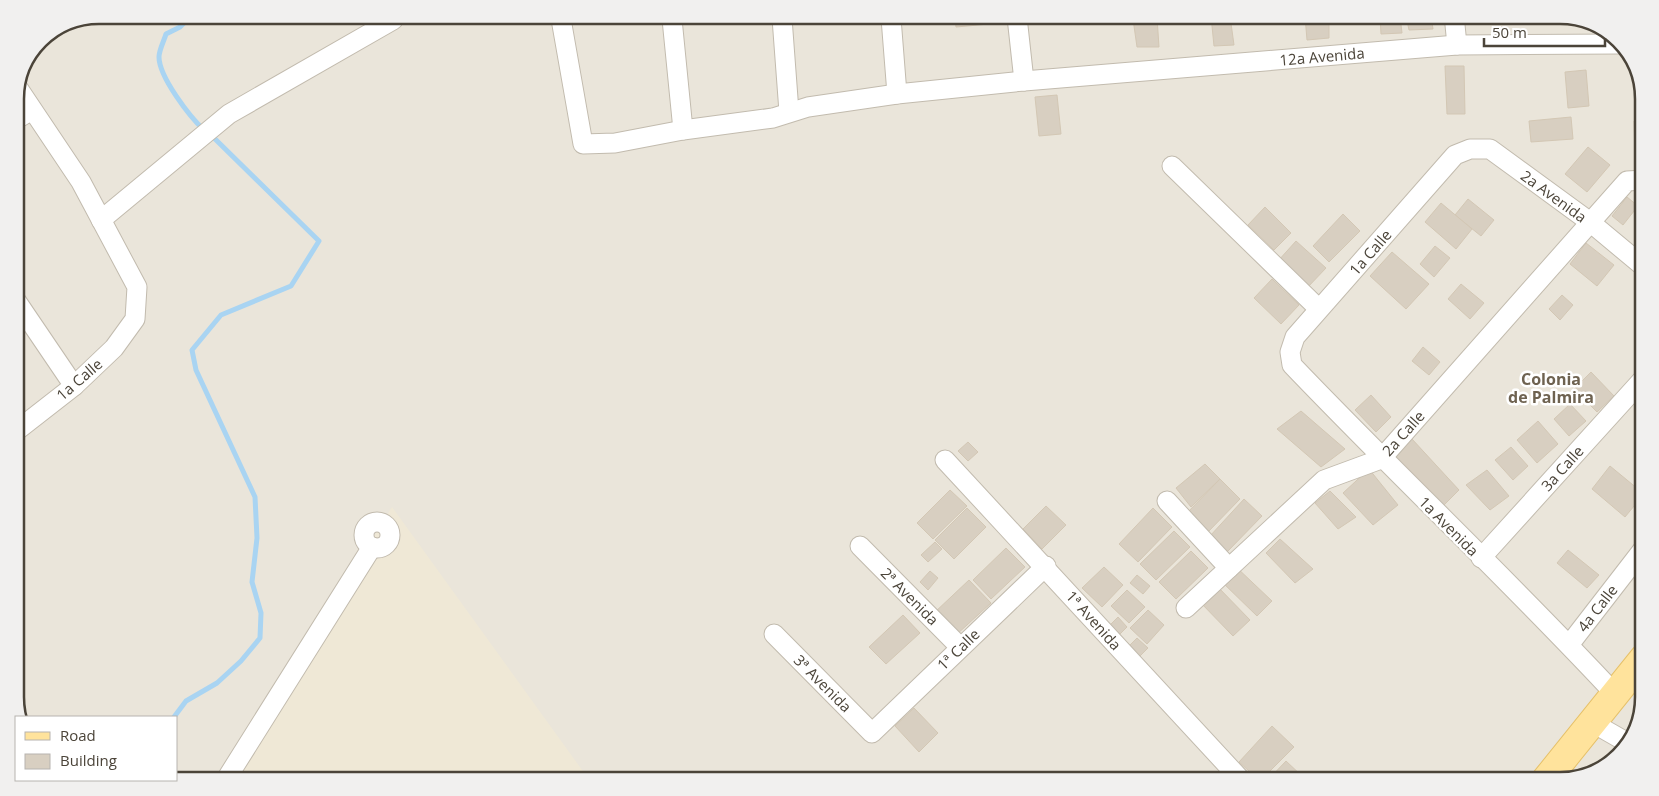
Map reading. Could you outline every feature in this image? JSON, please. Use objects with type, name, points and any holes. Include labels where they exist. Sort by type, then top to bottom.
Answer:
[{"type":"main road","points":[[1552,772],[1635,669]]},
{"type":"street","name":"12a Avenida","points":[[563,24],[583,144],[615,143],[683,130],[773,118],[808,107],[897,94],[1456,45],[1612,44]]},
{"type":"street","points":[[672,24],[683,130]]},
{"type":"street","points":[[782,24],[789,112]]},
{"type":"street","points":[[891,24],[897,94]]},
{"type":"street","points":[[1018,24],[1024,82]]},
{"type":"street","points":[[1455,24],[1456,45]]},
{"type":"street","points":[[24,97],[81,182],[101,220],[229,114],[366,27]]},
{"type":"street","points":[[24,115],[32,110]]},
{"type":"street","name":"2a Avenida","points":[[1455,155],[1470,149],[1490,150],[1590,222],[1635,260]]},
{"type":"street","name":"1a Calle","points":[[1290,352],[1295,337],[1455,155]]},
{"type":"street","points":[[1172,166],[1319,309]]},
{"type":"street","name":"2a Calle","points":[[1186,608],[1324,480],[1381,458],[1627,181],[1635,181]]},
{"type":"street","name":"1a Calle","points":[[24,425],[74,386],[114,348],[136,319],[137,287],[101,220]]},
{"type":"street","points":[[24,312],[74,386]]},
{"type":"street","name":"1a Avenida","points":[[1290,352],[1292,365],[1381,458],[1569,645],[1615,694]]},
{"type":"street","name":"3a Calle","points":[[1481,558],[1635,388]]},
{"type":"street","name":"1ª Avenida","points":[[945,460],[1046,566],[1234,772]]},
{"type":"street","points":[[1167,501],[1229,568]]},
{"type":"street","name":"2ª Avenida","points":[[860,546],[960,647]]},
{"type":"street","points":[[231,772],[372,547]]},
{"type":"street","name":"4a Calle","points":[[1569,645],[1635,560]]},
{"type":"street","name":"1ª Calle","points":[[872,733],[1046,566]]},
{"type":"street","name":"3ª Avenida","points":[[774,634],[872,733]]},
{"type":"street","points":[[1593,723],[1622,740]]},
{"type":"shaded area","points":[[89,24],[1560,24],[1575,25],[1594,31],[1610,42],[1623,57],[1628,65],[1635,94],[1635,707],[1628,731],[1617,747],[1606,757],[1589,767],[1570,772],[178,772],[178,716],[26,716],[24,702],[24,94],[26,79],[31,65],[39,53],[49,42],[75,28]]},
{"type":"shaded area","points":[[392,507],[583,772],[229,772]]},
{"type":"building","points":[[956,24],[989,24],[956,27]]},
{"type":"building","points":[[1134,24],[1157,24],[1159,47],[1137,47]]},
{"type":"building","points":[[1212,24],[1231,24],[1234,45],[1214,46]]},
{"type":"building","points":[[1306,24],[1329,24],[1329,38],[1307,40]]},
{"type":"building","points":[[1380,24],[1401,24],[1402,33],[1381,34]]},
{"type":"building","points":[[1408,24],[1432,24],[1433,29],[1409,30]]},
{"type":"building","points":[[1445,66],[1464,66],[1465,114],[1447,114]]},
{"type":"building","points":[[1586,70],[1589,106],[1568,108],[1565,72]]},
{"type":"building","points":[[1057,95],[1061,134],[1039,136],[1035,97]]},
{"type":"building","points":[[1571,117],[1573,139],[1531,142],[1529,121]]},
{"type":"building","points":[[1634,121],[1635,121],[1635,155]]},
{"type":"building","points":[[1588,147],[1610,165],[1587,192],[1565,174]]},
{"type":"building","points":[[1627,197],[1635,204],[1635,210],[1623,225],[1612,216]]},
{"type":"building","points":[[1468,199],[1494,220],[1481,236],[1455,215]]},
{"type":"building","points":[[1441,203],[1472,229],[1456,249],[1425,222]]},
{"type":"building","points":[[1265,207],[1291,233],[1274,250],[1248,225]]},
{"type":"building","points":[[1343,214],[1360,231],[1329,262],[1313,246]]},
{"type":"building","points":[[1296,241],[1326,268],[1307,288],[1278,261]]},
{"type":"building","points":[[1586,243],[1614,265],[1597,286],[1570,264]]},
{"type":"building","points":[[1435,246],[1450,258],[1434,277],[1420,264]]},
{"type":"building","points":[[1392,252],[1429,284],[1406,309],[1370,276]]},
{"type":"building","points":[[1272,279],[1299,305],[1281,324],[1254,298]]},
{"type":"building","points":[[1461,284],[1484,303],[1470,319],[1448,299]]},
{"type":"building","points":[[1562,295],[1573,305],[1560,320],[1549,309]]},
{"type":"building","points":[[1423,347],[1440,362],[1429,375],[1412,361]]},
{"type":"building","points":[[1591,372],[1614,396],[1597,412],[1574,389]]},
{"type":"building","points":[[1371,395],[1391,417],[1376,432],[1355,410]]},
{"type":"building","points":[[1570,404],[1586,421],[1569,436],[1554,419]]},
{"type":"building","points":[[1301,411],[1345,449],[1321,467],[1277,429]]},
{"type":"building","points":[[1538,421],[1558,444],[1537,463],[1517,440]]},
{"type":"building","points":[[1412,439],[1459,490],[1441,508],[1395,456]]},
{"type":"building","points":[[968,442],[978,452],[968,461],[958,451]]},
{"type":"building","points":[[1511,447],[1528,466],[1513,480],[1495,460]]},
{"type":"building","points":[[1205,464],[1220,479],[1191,507],[1176,488]]},
{"type":"building","points":[[1610,466],[1635,487],[1635,505],[1625,517],[1592,489]]},
{"type":"building","points":[[1369,469],[1398,505],[1373,525],[1343,493]]},
{"type":"building","points":[[1487,470],[1509,496],[1490,510],[1466,485]]},
{"type":"building","points":[[1220,479],[1240,499],[1208,532],[1187,513]]},
{"type":"building","points":[[950,490],[967,506],[933,539],[917,523]]},
{"type":"building","points":[[1330,491],[1356,517],[1338,529],[1315,503]]},
{"type":"building","points":[[1244,499],[1262,516],[1227,552],[1210,536]]},
{"type":"building","points":[[1046,506],[1066,525],[1042,549],[1023,529]]},
{"type":"building","points":[[967,508],[986,527],[954,559],[935,540]]},
{"type":"building","points":[[1153,508],[1172,527],[1138,562],[1119,544]]},
{"type":"building","points":[[1174,531],[1190,547],[1156,580],[1140,564]]},
{"type":"building","points":[[1280,539],[1313,569],[1295,583],[1266,553]]},
{"type":"building","points":[[935,542],[942,549],[928,562],[921,555]]},
{"type":"building","points":[[1006,548],[1025,567],[991,599],[973,580]]},
{"type":"building","points":[[1568,550],[1599,575],[1587,588],[1557,563]]},
{"type":"building","points":[[1191,551],[1208,568],[1176,599],[1159,582]]},
{"type":"building","points":[[1234,565],[1272,601],[1257,616],[1220,580]]},
{"type":"building","points":[[1104,567],[1123,585],[1102,607],[1082,588]]},
{"type":"building","points":[[930,571],[938,578],[928,590],[920,582]]},
{"type":"building","points":[[1137,575],[1150,586],[1143,594],[1130,583]]},
{"type":"building","points":[[969,580],[991,603],[955,636],[934,613]]},
{"type":"building","points":[[1217,586],[1250,620],[1233,636],[1200,602]]},
{"type":"building","points":[[1127,590],[1145,607],[1129,623],[1111,606]]},
{"type":"building","points":[[1148,610],[1164,625],[1147,644],[1130,628]]},
{"type":"building","points":[[903,615],[920,633],[886,664],[869,647]]},
{"type":"building","points":[[1118,617],[1127,627],[1120,634],[1110,625]]},
{"type":"building","points":[[1137,638],[1148,648],[1139,657],[1128,647]]},
{"type":"building","points":[[914,708],[938,733],[919,752],[895,726]]},
{"type":"building","points":[[1272,726],[1294,747],[1269,772],[1250,772],[1239,762]]},
{"type":"building","points":[[1286,761],[1298,772],[1276,772]]},
{"type":"waterway","points":[[183,24],[166,34],[159,54],[160,65],[176,96],[204,130]]},
{"type":"waterway","points":[[175,716],[186,701],[217,683],[241,661],[260,638],[261,613],[252,582],[257,538],[255,497],[196,370],[192,350],[221,315],[291,286],[319,241],[211,135]]},
{"type":"district","name":"Colonia de Palmira","points":[[1551,388]]}]
